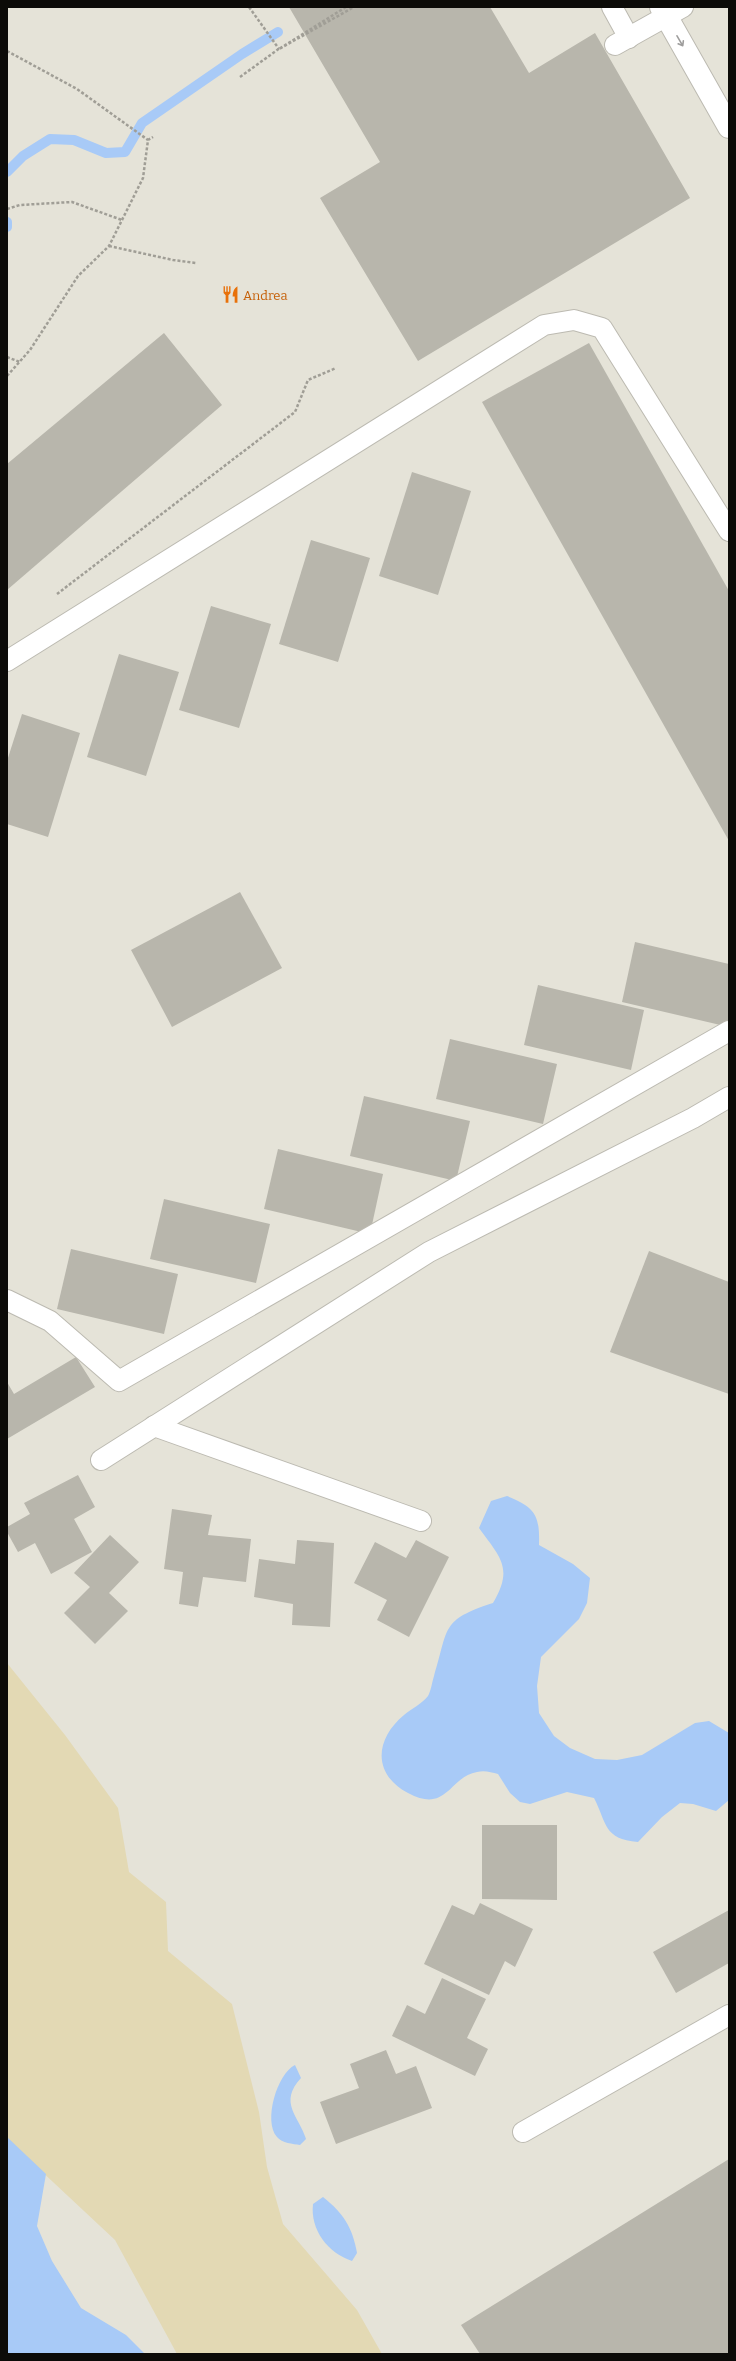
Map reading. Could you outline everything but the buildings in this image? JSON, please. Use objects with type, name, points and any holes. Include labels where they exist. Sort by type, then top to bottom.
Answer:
[{"type":"street","points":[[670,10],[729,127]]},
{"type":"lane","points":[[612,7],[622,42],[670,10]]},
{"type":"lane","points":[[7,661],[544,324],[574,320],[602,328],[729,531]]},
{"type":"lane","points":[[7,1300],[50,1321],[119,1381],[729,1031]]},
{"type":"lane","points":[[101,1460],[429,1252],[686,1121],[729,1097]]},
{"type":"lane","points":[[154,1426],[422,1521]]},
{"type":"lane","points":[[523,2132],[729,2015]]},
{"type":"path","points":[[249,7],[279,49]]},
{"type":"path","points":[[279,49],[346,7]]},
{"type":"path","points":[[279,49],[354,7]]},
{"type":"path","points":[[240,77],[304,33]]},
{"type":"path","points":[[7,51],[77,89],[148,140]]},
{"type":"path","points":[[148,140],[153,137]]},
{"type":"path","points":[[7,376],[30,350],[78,276],[109,246],[143,178],[148,140]]},
{"type":"path","points":[[7,209],[20,205],[72,202],[122,220]]},
{"type":"path","points":[[109,246],[173,260],[196,262]]},
{"type":"path","points":[[7,357],[20,362]]},
{"type":"path","points":[[56,595],[295,412],[308,380],[336,368]]},
{"type":"sand","points":[[7,1663],[65,1735],[118,1808],[129,1872],[166,1902],[168,1951],[232,2004],[259,2112],[267,2167],[283,2224],[357,2310],[382,2354],[177,2354],[115,2240],[7,2139]]},
{"type":"water","points":[[507,1496],[524,1504],[534,1513],[537,1519],[539,1545],[573,1564],[590,1578],[587,1603],[579,1619],[541,1657],[537,1686],[539,1713],[554,1736],[570,1748],[595,1759],[617,1760],[642,1755],[695,1723],[709,1721],[729,1733],[729,1800],[716,1811],[693,1804],[680,1803],[662,1817],[638,1842],[618,1837],[612,1833],[604,1822],[594,1798],[567,1792],[530,1804],[520,1802],[510,1793],[498,1774],[482,1771],[468,1775],[440,1797],[431,1799],[421,1798],[408,1793],[396,1785],[388,1776],[383,1766],[382,1756],[383,1745],[387,1735],[394,1724],[428,1696],[445,1636],[449,1628],[455,1621],[464,1615],[493,1603],[499,1591],[503,1581],[502,1563],[493,1547],[479,1528],[491,1501]]},
{"type":"water","points":[[295,2065],[301,2078],[294,2087],[291,2095],[292,2109],[306,2139],[300,2145],[288,2143],[279,2139],[273,2130],[271,2120],[274,2098],[278,2088],[288,2070]]},
{"type":"water","points":[[7,2137],[46,2174],[37,2226],[52,2261],[81,2308],[126,2335],[145,2354],[7,2354]]},
{"type":"water","points":[[323,2197],[346,2221],[355,2243],[357,2253],[352,2261],[335,2252],[328,2246],[322,2239],[314,2223],[313,2204]]},
{"type":"waterway","points":[[7,172],[23,156],[50,139],[74,140],[106,153],[125,152],[142,123],[242,54],[278,32]]},
{"type":"waterway","points":[[7,222],[7,227]]},
{"type":"place","name":"Andrea","points":[[230,295]]}]
